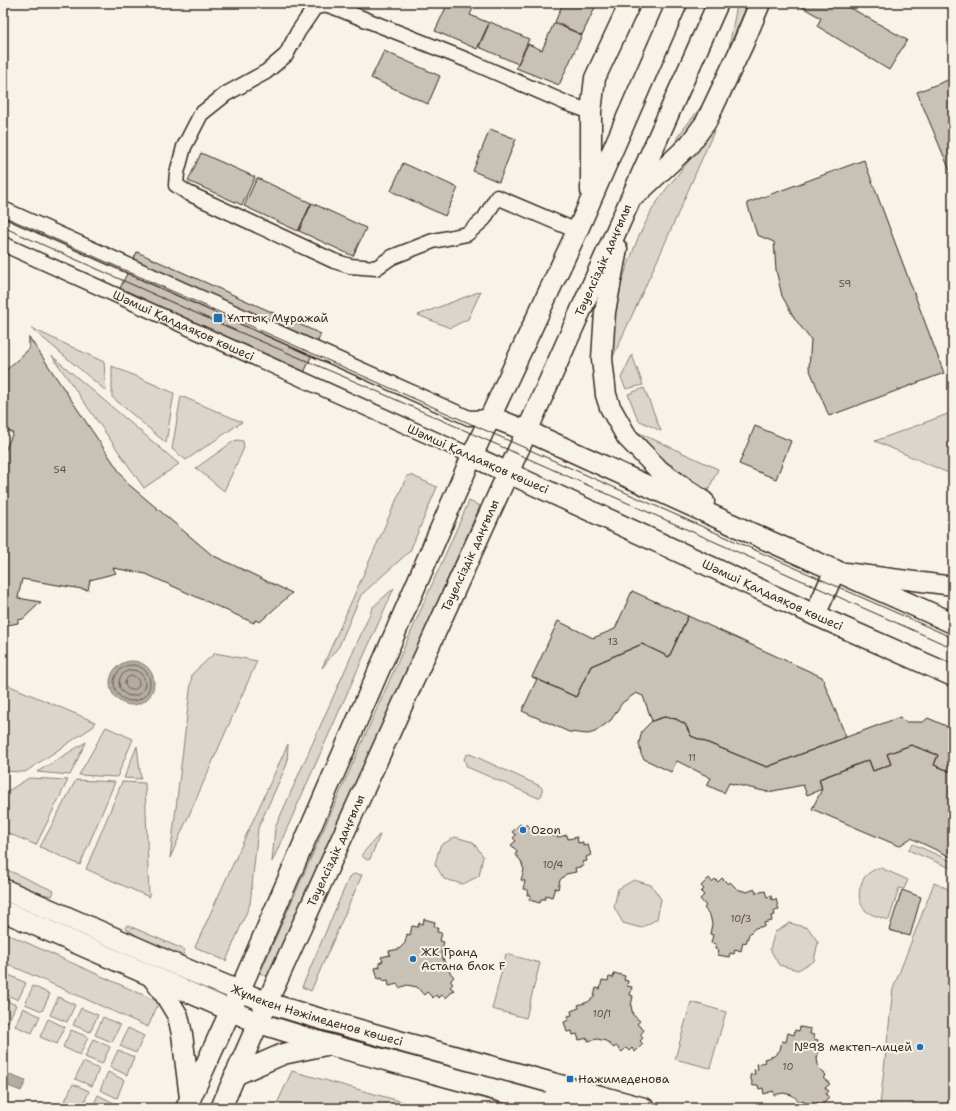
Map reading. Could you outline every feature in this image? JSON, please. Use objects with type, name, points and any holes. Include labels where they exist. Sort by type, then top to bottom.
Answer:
[{"type":"main road","points":[[592,199],[591,112],[595,78],[630,3]]},
{"type":"main road","points":[[188,1103],[240,990],[472,456],[492,417],[592,199],[677,3]]},
{"type":"main road","name":"Тәуелсіздік даңғылы","points":[[221,1108],[527,432],[718,3]]},
{"type":"main road","points":[[631,199],[689,145],[706,122],[743,44],[760,3]]},
{"type":"main road","points":[[620,222],[615,261],[605,312],[602,359],[606,394],[610,407],[628,437],[660,471],[751,533]]},
{"type":"main road","points":[[492,417],[953,622]]},
{"type":"main road","name":"Шәмші Қалдаяқов көшесі","points":[[472,456],[815,615],[953,676]]},
{"type":"main road","points":[[815,615],[834,570]]},
{"type":"main road","name":"Жұмекен Нәжімеденов көшесі","points":[[3,888],[181,967],[268,1002],[603,1103],[644,1108]]},
{"type":"main road","name":"Жұмекен Нәжімеденов көшесі","points":[[3,911],[259,1023],[562,1108]]},
{"type":"main road","points":[[152,977],[178,1016],[182,1034],[188,1103]]},
{"type":"main road","points":[[235,1075],[283,1054],[330,1044]]},
{"type":"main road","points":[[538,1102],[556,1102],[586,1108]]},
{"type":"street","points":[[577,231],[497,197],[484,219],[467,234],[433,240],[392,257],[376,268],[350,266],[334,262],[188,193],[176,185],[177,173],[184,147],[201,114],[226,94],[266,72],[286,55],[298,32],[315,7],[328,5],[467,60],[566,104],[591,112]]},
{"type":"street","points":[[3,209],[469,418],[492,417]]},
{"type":"street","name":"Шәмші Қалдаяқов көшесі","points":[[3,244],[472,456]]},
{"type":"street","points":[[834,570],[953,586]]},
{"type":"shaded area","points":[[738,3],[748,3],[729,47],[737,5]]},
{"type":"shaded area","points":[[704,103],[693,125],[670,154],[678,136]]},
{"type":"shaded area","points":[[718,112],[722,113],[662,250],[606,372],[606,350],[620,286],[638,238],[653,208],[707,138]]},
{"type":"shaded area","points":[[481,291],[468,319],[450,328],[418,315]]},
{"type":"shaded area","points":[[31,328],[104,362],[106,391]]},
{"type":"shaded area","points":[[632,355],[643,385],[626,389],[621,378]]},
{"type":"shaded area","points":[[52,356],[179,464],[144,488]]},
{"type":"shaded area","points":[[112,366],[174,393],[166,443],[112,397]]},
{"type":"shaded area","points":[[644,388],[661,431],[638,420],[628,394]]},
{"type":"shaded area","points":[[181,396],[242,422],[186,460],[172,449]]},
{"type":"shaded area","points":[[953,412],[953,475],[875,441]]},
{"type":"shaded area","points":[[633,430],[718,469],[707,493],[660,458]]},
{"type":"shaded area","points":[[234,441],[243,441],[244,448],[224,491],[196,468]]},
{"type":"shaded area","points":[[411,475],[437,487],[410,551],[361,595],[339,646],[322,668],[407,476]]},
{"type":"shaded area","points":[[469,501],[480,506],[271,978],[260,973]]},
{"type":"shaded area","points":[[394,588],[272,862],[275,828],[373,607]]},
{"type":"shaded area","points":[[215,653],[257,661],[170,858],[192,674]]},
{"type":"shaded area","points":[[3,683],[95,722],[94,726],[25,772],[3,771]]},
{"type":"shaded area","points":[[106,727],[133,739],[117,777],[79,775]]},
{"type":"shaded area","points":[[86,742],[70,775],[37,772]]},
{"type":"shaded area","points":[[288,744],[287,764],[258,828],[250,904],[226,961],[195,947]]},
{"type":"shaded area","points":[[137,746],[141,779],[124,778]]},
{"type":"shaded area","points":[[470,754],[540,786],[542,788],[542,795],[540,797],[536,797],[467,767],[464,759],[466,755]]},
{"type":"shaded area","points":[[29,778],[68,780],[36,845],[3,831],[3,794]]},
{"type":"shaded area","points":[[76,780],[115,782],[80,865],[40,847]]},
{"type":"shaded area","points":[[122,782],[145,783],[149,897],[86,869]]},
{"type":"shaded area","points":[[379,835],[370,859],[367,860],[362,856],[362,854]]},
{"type":"shaded area","points":[[455,837],[473,842],[483,856],[479,876],[463,884],[444,879],[435,864],[440,846]]},
{"type":"shaded area","points":[[913,844],[953,862],[953,869],[908,850]]},
{"type":"shaded area","points":[[3,868],[54,891],[52,896],[19,889],[3,882]]},
{"type":"shaded area","points":[[877,868],[881,868],[908,880],[904,889],[899,888],[889,920],[867,912],[862,906],[860,899],[860,886],[864,878],[868,873]]},
{"type":"shaded area","points":[[355,874],[362,875],[311,991],[302,987],[348,880],[350,876]]},
{"type":"shaded area","points":[[634,880],[651,885],[661,899],[657,919],[641,928],[623,923],[614,907],[618,889]]},
{"type":"shaded area","name":"№98 мектеп-лицей","points":[[934,883],[953,891],[953,1098],[950,1108],[891,1108],[880,1105],[893,989]]},
{"type":"shaded area","points":[[790,923],[808,928],[818,942],[814,961],[798,970],[779,965],[770,949],[775,932]]},
{"type":"shaded area","points":[[127,925],[185,950],[181,959],[157,949],[125,928]]},
{"type":"shaded area","points":[[3,932],[159,1002],[148,1027],[3,962]]},
{"type":"shaded area","points":[[506,954],[540,963],[526,1018],[492,1009]]},
{"type":"shaded area","points":[[9,975],[26,983],[18,1000],[3,993],[3,989]]},
{"type":"shaded area","points":[[33,986],[50,994],[42,1011],[25,1004]]},
{"type":"shaded area","points":[[58,997],[75,1005],[67,1022],[50,1015]]},
{"type":"shaded area","points":[[3,999],[16,1005],[8,1022],[3,1020]]},
{"type":"shaded area","points":[[691,1002],[726,1012],[710,1068],[675,1059]]},
{"type":"shaded area","points":[[23,1008],[40,1016],[32,1033],[15,1026]]},
{"type":"shaded area","points":[[81,1008],[98,1015],[90,1032],[73,1025]]},
{"type":"shaded area","points":[[103,1017],[120,1025],[112,1042],[95,1035]]},
{"type":"shaded area","points":[[48,1019],[65,1027],[57,1044],[40,1037]]},
{"type":"shaded area","points":[[128,1028],[144,1036],[136,1053],[120,1046]]},
{"type":"shaded area","points":[[71,1030],[88,1037],[80,1055],[63,1047]]},
{"type":"shaded area","points":[[93,1039],[110,1047],[102,1064],[85,1057]]},
{"type":"shaded area","points":[[118,1050],[134,1057],[127,1075],[110,1067]]},
{"type":"shaded area","points":[[83,1062],[99,1069],[92,1086],[75,1079]]},
{"type":"shaded area","points":[[292,1071],[425,1108],[275,1108]]},
{"type":"shaded area","points":[[108,1072],[124,1080],[117,1098],[100,1090]]},
{"type":"shaded area","points":[[73,1084],[89,1091],[82,1108],[65,1101]]},
{"type":"shaded area","points":[[98,1095],[114,1103],[112,1108],[92,1108]]},
{"type":"water","points":[[128,661],[136,661],[141,662],[148,667],[153,674],[153,692],[148,699],[141,704],[128,705],[120,702],[113,695],[110,687],[110,679],[113,671],[120,664]]},
{"type":"water","points":[[5,1073],[26,1081],[21,1091],[3,1084]]},
{"type":"building","points":[[448,3],[475,3],[470,15],[489,23],[477,49],[435,31]]},
{"type":"building","points":[[563,3],[597,3],[582,35],[555,22]]},
{"type":"building","points":[[804,3],[842,3],[907,40],[889,70],[817,26],[821,18],[802,7]]},
{"type":"building","points":[[490,22],[529,39],[518,64],[479,47]]},
{"type":"building","points":[[554,23],[582,35],[559,85],[516,68],[528,44],[542,50]]},
{"type":"building","points":[[384,51],[440,76],[428,104],[371,78]]},
{"type":"building","points":[[948,80],[953,91],[953,178],[917,92]]},
{"type":"building","points":[[490,129],[516,139],[499,182],[473,171]]},
{"type":"building","points":[[201,153],[255,177],[242,205],[188,181]]},
{"type":"building","points":[[864,160],[944,373],[829,416],[809,368],[811,340],[795,319],[782,296],[776,270],[774,242],[757,235],[747,203]]},
{"type":"building","points":[[403,163],[458,188],[445,216],[391,191]]},
{"type":"building","points":[[257,178],[311,203],[298,231],[244,206]]},
{"type":"building","points":[[312,203],[366,228],[353,256],[299,231]]},
{"type":"building","points":[[137,252],[321,334],[300,382],[115,299]]},
{"type":"building","points":[[29,337],[127,483],[212,555],[292,593],[260,622],[255,620],[254,623],[146,574],[113,568],[116,573],[90,580],[88,590],[22,579],[18,598],[41,602],[23,619],[18,620],[18,623],[3,626],[3,455],[13,433],[3,428],[3,373],[29,349]]},
{"type":"building","points":[[755,426],[791,441],[776,479],[739,464]]},
{"type":"building","points":[[632,591],[688,616],[669,657],[642,644],[591,666],[576,697],[532,677],[558,621],[593,638],[615,629]]},
{"type":"building","points":[[688,616],[822,677],[846,737],[767,767],[691,736],[685,724],[676,719],[664,717],[652,721],[643,696],[636,693],[622,703],[611,720],[595,732],[588,734],[569,732],[522,711],[537,679],[576,697],[591,666],[642,644],[669,657]]},
{"type":"building","points":[[664,717],[676,719],[685,724],[691,736],[767,767],[900,717],[905,722],[923,722],[928,718],[953,729],[953,770],[952,772],[934,765],[938,755],[911,745],[887,754],[891,764],[873,771],[869,760],[819,779],[822,789],[807,795],[803,785],[768,792],[729,783],[724,793],[707,785],[711,778],[677,761],[671,772],[644,759],[641,754],[639,743],[642,731],[652,721]]},
{"type":"building","points":[[911,745],[938,755],[934,765],[952,772],[953,770],[953,858],[911,838],[899,846],[812,809],[822,789],[819,779],[869,760],[873,771],[891,764],[887,754]]},
{"type":"building","points":[[520,824],[524,827],[527,824],[530,828],[534,824],[539,830],[542,828],[549,835],[558,837],[567,835],[568,839],[577,837],[578,843],[583,842],[583,846],[588,845],[591,855],[586,857],[587,861],[582,862],[584,866],[575,868],[576,872],[566,874],[560,880],[558,889],[555,888],[552,897],[546,895],[545,899],[541,899],[540,903],[529,900],[531,895],[527,895],[528,890],[523,889],[525,881],[521,880],[524,870],[521,861],[515,854],[518,852],[511,845],[516,841],[513,838],[516,835],[512,832]]},
{"type":"building","points":[[709,878],[712,882],[715,879],[718,882],[722,878],[728,884],[730,882],[737,889],[747,892],[755,889],[756,893],[765,891],[767,897],[771,896],[772,900],[776,899],[779,910],[774,911],[775,915],[771,916],[772,921],[764,923],[765,926],[755,928],[749,934],[746,943],[743,942],[741,951],[735,949],[734,954],[730,953],[729,957],[718,955],[719,950],[715,949],[716,944],[711,943],[713,935],[710,934],[712,924],[710,915],[704,908],[706,906],[700,899],[704,895],[701,892],[704,889],[701,886]]},
{"type":"building","points":[[902,890],[921,897],[910,936],[889,930]]},
{"type":"building","name":"ЖК Гранд Астана блок F","points":[[424,919],[435,922],[434,927],[438,928],[437,932],[442,933],[440,941],[444,942],[441,952],[444,961],[450,968],[448,970],[454,977],[450,981],[453,984],[450,987],[454,990],[446,998],[442,995],[439,998],[436,995],[433,998],[427,992],[424,995],[417,987],[407,985],[399,988],[398,984],[389,986],[388,980],[383,981],[382,978],[378,979],[375,968],[380,967],[379,963],[383,961],[381,957],[390,955],[389,951],[399,949],[405,943],[407,934],[410,935],[412,926],[418,927],[419,923],[423,924]]},
{"type":"building","points":[[614,973],[625,976],[624,980],[628,981],[627,986],[632,987],[630,995],[633,996],[631,1006],[633,1015],[640,1021],[637,1024],[644,1030],[640,1035],[643,1038],[640,1041],[643,1044],[635,1052],[632,1048],[629,1051],[626,1048],[622,1052],[616,1046],[614,1048],[606,1041],[597,1039],[588,1041],[588,1038],[579,1040],[577,1034],[573,1035],[572,1031],[567,1032],[564,1022],[569,1020],[568,1016],[572,1015],[571,1011],[579,1008],[578,1005],[588,1002],[594,997],[596,988],[600,989],[602,980],[608,981],[609,977],[613,978]]},
{"type":"building","points":[[800,1027],[811,1029],[810,1034],[814,1035],[813,1039],[818,1040],[816,1048],[819,1049],[817,1059],[819,1069],[826,1075],[823,1078],[830,1084],[825,1088],[829,1091],[826,1094],[829,1098],[821,1106],[818,1102],[815,1105],[812,1102],[808,1105],[802,1100],[800,1102],[792,1095],[783,1093],[774,1095],[773,1091],[764,1094],[763,1088],[759,1089],[758,1085],[753,1086],[750,1075],[755,1074],[754,1070],[758,1069],[757,1064],[765,1062],[764,1059],[774,1056],[780,1050],[782,1041],[786,1042],[788,1033],[794,1035],[795,1030],[799,1031]]},
{"type":"tram line","points":[[3,216],[953,638]]},
{"type":"tram line","points":[[3,227],[216,322],[363,385],[953,648]]},
{"type":"place","name":"Ұлттық Мұражай","points":[[218,318]]},
{"type":"place","name":"Ozon","points":[[523,830]]},
{"type":"place","name":"ЖК Гранд Астана блок F","points":[[413,959]]},
{"type":"place","name":"№98 мектеп-лицей","points":[[920,1047]]},
{"type":"place","name":"Нажимеденова","points":[[570,1079]]}]
